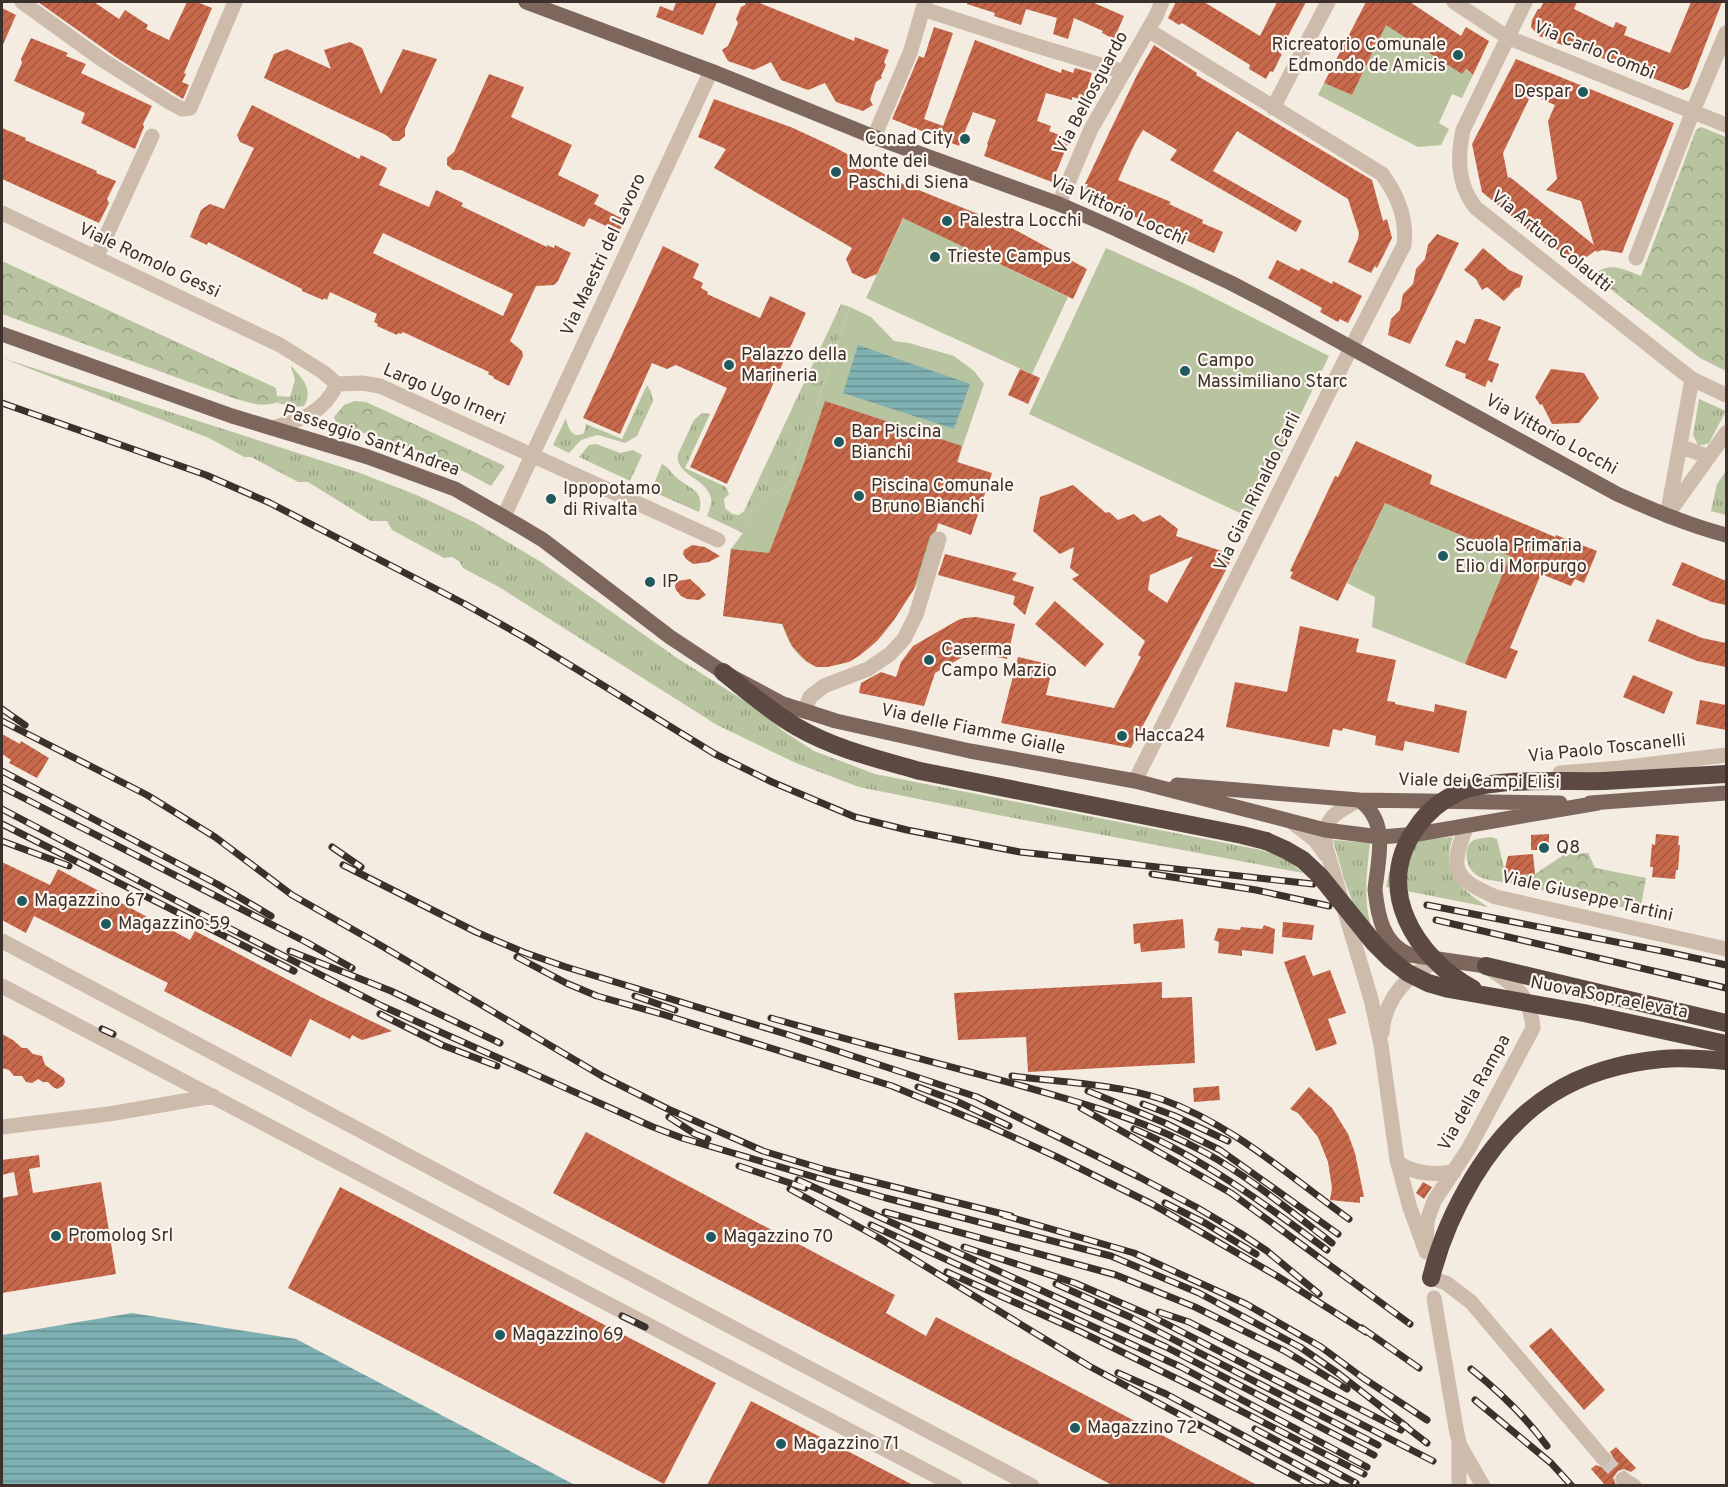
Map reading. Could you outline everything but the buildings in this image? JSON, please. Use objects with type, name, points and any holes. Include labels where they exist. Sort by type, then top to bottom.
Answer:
[{"type":"highway","name":"Nuova Sopraelevata","points":[[723,672],[797,727],[834,745],[876,759],[920,771],[1242,835],[1286,849],[1303,860],[1320,876],[1390,959],[1408,973],[1428,983],[1449,989],[1584,1012],[1726,1044]]},
{"type":"highway","points":[[1483,995],[1457,981],[1427,952],[1405,918],[1398,896],[1398,873],[1402,854],[1411,834],[1438,804],[1459,792],[1488,786],[1726,774]]},
{"type":"highway","name":"Nuova Sopraelevata","points":[[1486,966],[1726,1023]]},
{"type":"highway","points":[[1431,1278],[1437,1254],[1455,1208],[1485,1160],[1508,1131],[1548,1095],[1575,1080],[1629,1063],[1664,1058],[1726,1061]]},
{"type":"main road","name":"Via Vittorio Locchi","points":[[526,2],[554,6],[874,137],[1059,204],[1231,283],[1388,366],[1607,488],[1667,516],[1726,535]]},
{"type":"main road","name":"Passeggio Sant'Andrea","points":[[2,334],[221,412],[368,457],[455,489],[543,540],[670,637],[723,672]]},
{"type":"main road","name":"Via delle Fiamme Gialle","points":[[723,672],[783,704],[836,721],[970,751],[1135,781],[1325,830],[1380,837]]},
{"type":"main road","name":"Via delle Fiamme Gialle","points":[[1135,781],[1359,800]]},
{"type":"main road","name":"Viale dei Campi Elisi","points":[[1359,800],[1598,803],[1726,793]]},
{"type":"main road","points":[[1359,800],[1368,806],[1379,825],[1375,890],[1384,932],[1393,945],[1400,951],[1424,958],[1486,966]]},
{"type":"main road","name":"Viale dei Campi Elisi","points":[[1380,837],[1418,834],[1598,803]]},
{"type":"street","points":[[22,2],[101,59],[182,109],[190,108],[235,2]]},
{"type":"street","name":"Via Bellosguardo","points":[[1059,204],[1091,129],[1162,2]]},
{"type":"street","points":[[1273,108],[1328,2]]},
{"type":"street","name":"Via Carlo Combi","points":[[1454,2],[1508,37],[1726,125]]},
{"type":"street","name":"Via Arturo Colautti","points":[[1525,2],[1464,130],[1459,163],[1467,197],[1476,208],[1692,379],[1726,394]]},
{"type":"street","points":[[874,137],[910,53],[924,5],[1034,45],[1124,72]]},
{"type":"street","name":"Via Gian Rinaldo Carli","points":[[1135,781],[1404,245],[1406,229],[1393,189],[1382,174],[1148,30]]},
{"type":"street","points":[[1636,258],[1726,33]]},
{"type":"street","name":"Via Maestri del Lavoro","points":[[532,456],[711,71]]},
{"type":"street","points":[[96,258],[152,136]]},
{"type":"street","name":"Viale Romolo Gessi","points":[[2,213],[280,345],[323,372],[337,384]]},
{"type":"street","points":[[1667,516],[1692,379]]},
{"type":"street","name":"Largo Ugo Irneri","points":[[337,384],[362,383],[380,386],[718,540]]},
{"type":"street","points":[[272,428],[298,420],[320,408],[331,397],[337,384]]},
{"type":"street","points":[[1667,516],[1726,433]]},
{"type":"street","points":[[1680,446],[1709,457]]},
{"type":"street","points":[[504,516],[532,456]]},
{"type":"street","points":[[804,711],[810,697],[824,686],[868,669],[890,654],[904,639],[916,615],[939,538]]},
{"type":"street","name":"Via Paolo Toscanelli","points":[[1510,802],[1510,790],[1519,779],[1533,773],[1581,772],[1726,755]]},
{"type":"street","points":[[1325,830],[1330,818],[1359,800]]},
{"type":"street","name":"Via della Rampa","points":[[1292,822],[1315,840],[1329,861]]},
{"type":"street","name":"Viale Giuseppe Tartini","points":[[1467,826],[1458,847],[1457,864],[1460,876],[1474,887],[1496,897],[1726,949]]},
{"type":"street","name":"Via della Rampa","points":[[1325,830],[1329,861],[1364,971],[1381,1045],[1398,1163],[1410,1208],[1426,1252],[1457,1435],[1458,1485]]},
{"type":"street","points":[[2,941],[1032,1485]]},
{"type":"street","name":"Via della Rampa","points":[[1381,1045],[1382,1025],[1395,994],[1408,979],[1425,967],[1444,960]]},
{"type":"street","name":"Via della Rampa","points":[[1426,1252],[1427,1221],[1434,1201],[1470,1148],[1533,1028],[1532,1017],[1523,994],[1486,966]]},
{"type":"street","points":[[2,986],[955,1485]]},
{"type":"street","points":[[2,1127],[109,1114],[213,1096]]},
{"type":"street","points":[[1398,1163],[1409,1170],[1425,1173],[1454,1172]]},
{"type":"street","points":[[1431,1278],[1446,1283],[1471,1302],[1604,1458]]},
{"type":"street","name":"Via della Rampa","points":[[1457,1435],[1483,1485]]},
{"type":"green space","points":[[1373,9],[1473,75],[1462,98],[1452,94],[1439,123],[1449,129],[1441,145],[1418,147],[1318,95],[1324,83],[1352,95],[1383,31]]},
{"type":"green space","points":[[1701,127],[1726,137],[1726,371],[1700,358],[1592,275],[1611,267],[1641,276],[1696,130]]},
{"type":"green space","name":"Trieste Campus","points":[[917,189],[992,223],[978,254],[1068,297],[1032,374],[866,298]]},
{"type":"green space","name":"Campo Massimiliano Starc","points":[[1106,248],[1190,286],[1329,356],[1250,514],[1240,513],[1029,414]]},
{"type":"green space","points":[[2,261],[276,388],[277,396],[290,397],[262,405],[233,398],[2,314]]},
{"type":"green space","points":[[841,304],[850,307],[788,485],[753,507],[743,533],[707,516],[711,500],[708,491],[681,467],[678,461],[678,454],[694,420],[702,413],[710,414],[685,468],[726,487],[729,494],[724,499],[725,508],[732,514],[739,515],[744,511]]},
{"type":"green space","name":"Piscina Comunale Bruno Bianchi","points":[[850,307],[871,317],[894,341],[954,356],[974,371],[984,384],[927,561],[918,582],[884,633],[866,650],[844,662],[822,667],[806,661],[792,647],[783,624],[723,616],[731,549],[743,533],[753,507],[788,485]]},
{"type":"green space","points":[[2,358],[360,473],[419,496],[474,522],[541,562],[677,658],[759,710],[783,731],[814,751],[875,774],[1261,850],[1285,858],[1303,873],[859,787],[796,763],[717,725],[499,587],[463,568],[459,561],[452,557],[444,558],[392,530],[387,521],[371,521],[308,482],[298,482],[209,438]]},
{"type":"green space","points":[[291,366],[303,379],[307,389],[307,400],[304,406],[296,407],[277,403],[290,397],[295,380]]},
{"type":"green space","points":[[647,385],[653,401],[637,436],[625,443],[598,435],[590,437],[581,440],[569,453],[553,445],[566,418],[569,429],[576,435],[584,433],[586,424],[622,439]]},
{"type":"green space","points":[[1699,399],[1726,411],[1709,443],[1703,445],[1698,445],[1693,435]]},
{"type":"green space","points":[[355,401],[366,402],[505,466],[491,486],[447,463],[409,447],[338,427],[334,417],[344,405]]},
{"type":"green space","points":[[596,444],[620,453],[633,450],[642,455],[630,481],[579,457],[589,445]]},
{"type":"green space","points":[[662,464],[698,494],[699,512],[651,491]]},
{"type":"green space","points":[[1726,471],[1726,515],[1711,511],[1717,484]]},
{"type":"green space","points":[[1385,503],[1510,556],[1465,664],[1372,627],[1375,597],[1347,583]]},
{"type":"green space","points":[[1453,837],[1449,861],[1451,870],[1469,894],[1488,907],[1386,887],[1394,863],[1420,840]]},
{"type":"green space","points":[[1491,837],[1497,839],[1506,876],[1510,883],[1476,875],[1469,865],[1466,856],[1469,844],[1474,840]]},
{"type":"green space","points":[[1333,840],[1370,843],[1366,898],[1373,931],[1354,906]]},
{"type":"green space","points":[[1588,853],[1595,868],[1646,878],[1640,911],[1510,883],[1506,876],[1535,874],[1565,854]]},
{"type":"water","points":[[858,345],[970,384],[954,429],[843,393]]},
{"type":"water","points":[[132,1313],[296,1339],[575,1485],[2,1485],[2,1335]]},
{"type":"tunnel","points":[[1603,1458],[1623,1479]]},
{"type":"railway","points":[[2,403],[206,475],[270,503],[463,603],[529,640],[715,754],[772,782],[855,817],[907,830],[1020,852],[1313,884]]},
{"type":"railway","points":[[2,709],[25,725]]},
{"type":"railway","points":[[2,721],[147,795],[215,837],[292,895],[602,1076],[668,1109],[763,1151],[826,1170],[1011,1216]]},
{"type":"railway","points":[[2,771],[217,884],[271,916]]},
{"type":"railway","points":[[2,787],[306,942],[352,968]]},
{"type":"railway","points":[[2,809],[382,1006],[653,1127],[682,1138],[886,1198],[1111,1256],[1199,1293],[1300,1347],[1407,1427]]},
{"type":"railway","points":[[2,824],[294,971]]},
{"type":"railway","points":[[2,841],[69,866]]},
{"type":"railway","points":[[332,847],[361,867]]},
{"type":"railway","points":[[343,865],[476,932],[523,952],[789,1035],[977,1097],[1196,1207],[1267,1251],[1319,1294]]},
{"type":"railway","points":[[1152,874],[1256,890],[1329,906]]},
{"type":"railway","points":[[1427,905],[1726,965]]},
{"type":"railway","points":[[1436,920],[1726,988]]},
{"type":"railway","points":[[290,951],[391,991],[500,1043]]},
{"type":"railway","points":[[517,957],[566,983],[597,996],[892,1086],[991,1127],[1152,1204],[1277,1276],[1366,1332]]},
{"type":"railway","points":[[635,996],[675,1010]]},
{"type":"railway","points":[[380,1014],[442,1045],[497,1066]]},
{"type":"railway","points":[[771,1018],[1022,1086],[1116,1114],[1162,1132],[1206,1153],[1239,1173],[1332,1243]]},
{"type":"railway","points":[[102,1029],[113,1034]]},
{"type":"railway","points":[[1012,1076],[1126,1090],[1161,1099],[1187,1110],[1212,1122],[1259,1152],[1349,1219]]},
{"type":"railway","points":[[918,1087],[956,1101],[1009,1126]]},
{"type":"railway","points":[[1088,1091],[1165,1123],[1220,1150],[1338,1234]]},
{"type":"railway","points":[[1143,1104],[1228,1141]]},
{"type":"railway","points":[[1081,1108],[1231,1193],[1410,1324]]},
{"type":"railway","points":[[669,1117],[695,1134],[708,1139]]},
{"type":"railway","points":[[1134,1129],[1209,1168],[1327,1250]]},
{"type":"railway","points":[[739,1166],[805,1188]]},
{"type":"railway","points":[[798,1180],[1166,1347],[1374,1455]]},
{"type":"railway","points":[[790,1189],[879,1238],[1089,1366],[1313,1486]]},
{"type":"railway","points":[[1165,1203],[1205,1223],[1256,1254]]},
{"type":"railway","points":[[885,1212],[1116,1275],[1195,1307],[1285,1351],[1347,1389]]},
{"type":"railway","points":[[1003,1215],[1134,1253],[1246,1304],[1321,1347],[1427,1420]]},
{"type":"railway","points":[[871,1225],[1181,1367],[1367,1467]]},
{"type":"railway","points":[[964,1247],[1075,1283],[1149,1315],[1433,1461]]},
{"type":"railway","points":[[947,1272],[1081,1332],[1364,1474]]},
{"type":"railway","points":[[1056,1284],[1130,1317],[1378,1445]]},
{"type":"railway","points":[[1159,1312],[1189,1322],[1401,1430]]},
{"type":"railway","points":[[622,1316],[645,1327]]},
{"type":"railway","points":[[1362,1328],[1419,1368]]},
{"type":"railway","points":[[1471,1369],[1512,1405],[1547,1446]]},
{"type":"railway","points":[[1118,1373],[1166,1394],[1337,1486]]},
{"type":"railway","points":[[1475,1400],[1551,1463],[1572,1486]]},
{"type":"railway","points":[[1401,1423],[1427,1443]]},
{"type":"railway","points":[[1255,1429],[1356,1483]]},
{"type":"place","name":"Ricreatorio Comunale Edmondo de Amicis","points":[[1458,55]]},
{"type":"place","name":"Despar","points":[[1583,92]]},
{"type":"place","name":"Conad City","points":[[965,139]]},
{"type":"place","name":"Monte dei Paschi di Siena","points":[[836,172]]},
{"type":"place","name":"Palestra Locchi","points":[[947,221]]},
{"type":"place","name":"Trieste Campus","points":[[935,257]]},
{"type":"place","name":"Palazzo della Marineria","points":[[729,365]]},
{"type":"place","name":"Campo Massimiliano Starc","points":[[1185,371]]},
{"type":"place","name":"Bar Piscina Bianchi","points":[[839,442]]},
{"type":"place","name":"Piscina Comunale Bruno Bianchi","points":[[859,496]]},
{"type":"place","name":"Ippopotamo di Rivalta","points":[[551,499]]},
{"type":"place","name":"Scuola Primaria Elio di Morpurgo","points":[[1443,556]]},
{"type":"place","name":"IP","points":[[650,582]]},
{"type":"place","name":"Caserma Campo Marzio","points":[[929,660]]},
{"type":"place","name":"Hacca24","points":[[1122,736]]},
{"type":"place","name":"Q8","points":[[1544,848]]},
{"type":"place","name":"Magazzino 67","points":[[22,901]]},
{"type":"place","name":"Magazzino 59","points":[[106,924]]},
{"type":"place","name":"Promolog Srl","points":[[56,1236]]},
{"type":"place","name":"Magazzino 70","points":[[711,1237]]},
{"type":"place","name":"Magazzino 69","points":[[500,1335]]},
{"type":"place","name":"Magazzino 72","points":[[1075,1428]]},
{"type":"place","name":"Magazzino 71","points":[[781,1444]]}]
